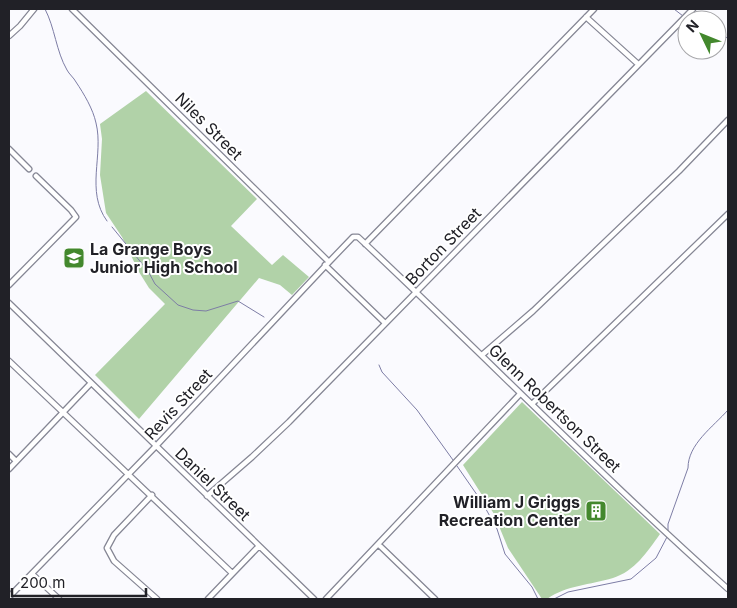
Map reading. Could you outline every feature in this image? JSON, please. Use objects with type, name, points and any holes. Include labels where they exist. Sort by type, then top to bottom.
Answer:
[{"type":"street","points":[[9,36],[34,9]]},
{"type":"street","name":"Niles Street","points":[[72,9],[385,323]]},
{"type":"street","points":[[366,244],[594,9]]},
{"type":"street","name":"Borton Street","points":[[207,496],[289,422],[693,9]]},
{"type":"street","points":[[586,17],[638,64]]},
{"type":"street","points":[[482,355],[533,311],[679,171],[728,120]]},
{"type":"street","points":[[9,149],[29,169]]},
{"type":"street","points":[[9,285],[76,216],[36,176]]},
{"type":"street","points":[[532,404],[728,214]]},
{"type":"street","name":"Revis Street","points":[[10,594],[32,574],[156,446],[353,237],[358,237],[366,244]]},
{"type":"street","name":"Glenn Robertson Street","points":[[366,244],[520,394],[728,589]]},
{"type":"street","name":"Daniel Street","points":[[9,303],[314,599]]},
{"type":"street","points":[[9,361],[232,573]]},
{"type":"street","points":[[9,469],[91,383]]},
{"type":"street","points":[[326,599],[520,394]]},
{"type":"street","points":[[9,454],[16,461]]},
{"type":"street","points":[[152,495],[114,535],[107,548],[114,561],[156,599]]},
{"type":"street","points":[[378,544],[435,599]]},
{"type":"street","points":[[208,599],[259,546]]},
{"type":"street","points":[[32,574],[59,599]]},
{"type":"green space","points":[[146,91],[257,199],[231,226],[272,265],[283,255],[309,277],[292,295],[280,285],[259,278],[139,419],[95,375],[165,304],[149,288],[122,237],[106,213],[100,175],[102,139],[100,124]]},
{"type":"green space","points":[[522,402],[660,534],[640,560],[628,571],[613,578],[571,588],[547,599],[542,599],[508,548],[494,514],[463,465]]},
{"type":"waterway","points":[[45,9],[63,63],[85,97],[95,118],[98,135],[97,198],[107,221]]},
{"type":"waterway","points":[[112,227],[148,271],[155,284],[178,305],[193,310],[206,311],[238,301],[264,317]]},
{"type":"waterway","points":[[379,365],[382,372],[417,410],[453,460]]},
{"type":"waterway","points":[[668,531],[668,524],[688,468],[692,451],[702,436],[728,410]]},
{"type":"waterway","points":[[457,466],[482,502],[497,529],[505,554],[532,587],[538,599]]},
{"type":"waterway","points":[[554,599],[568,592],[631,579],[656,558],[667,537]]},
{"type":"place","name":"La Grange Boys Junior High School","points":[[74,258]]},
{"type":"place","name":"William J Griggs Recreation Center","points":[[596,511]]}]
